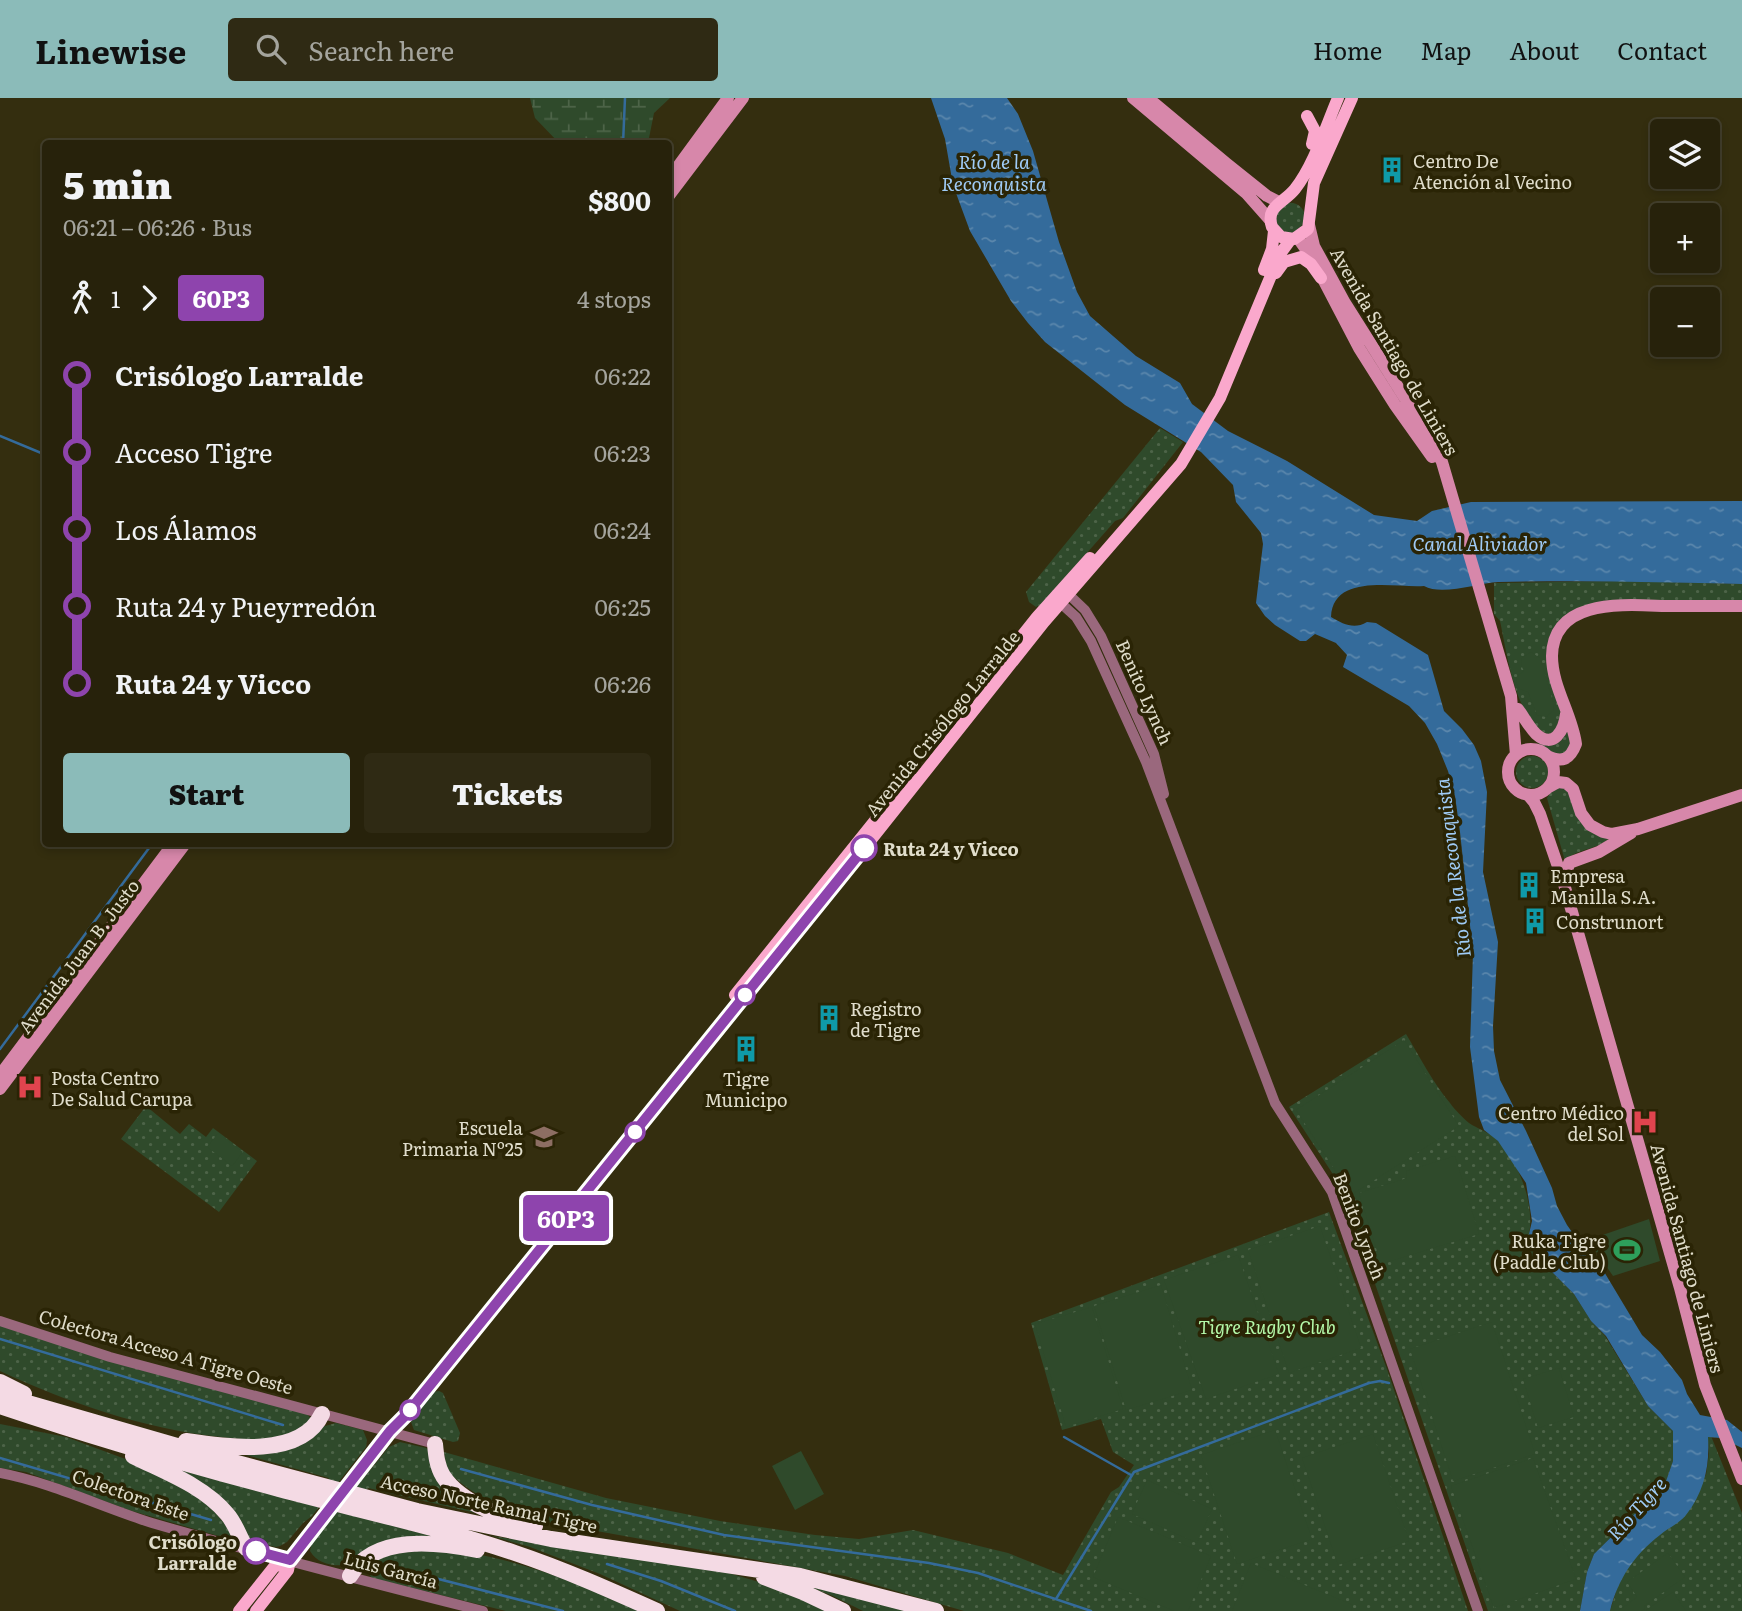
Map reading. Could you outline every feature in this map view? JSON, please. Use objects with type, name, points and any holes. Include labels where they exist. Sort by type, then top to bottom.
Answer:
[{"type":"highway","points":[[0,1382],[68,1421]]},
{"type":"highway","name":"Acceso Norte Ramal Tigre","points":[[0,1395],[68,1421],[93,1437],[363,1503],[545,1564],[657,1611]]},
{"type":"highway","name":"Acceso Norte Ramal Tigre","points":[[0,1406],[115,1428],[311,1490]]},
{"type":"highway","points":[[115,1428],[229,1446],[264,1446],[302,1436],[317,1425],[322,1414]]},
{"type":"highway","points":[[0,1418],[68,1421]]},
{"type":"highway","points":[[93,1437],[166,1472],[208,1497],[233,1521],[246,1548]]},
{"type":"highway","points":[[435,1444],[437,1461],[444,1477],[463,1496],[504,1516],[597,1545]]},
{"type":"highway","name":"Acceso Norte Ramal Tigre","points":[[363,1503],[444,1516],[551,1539],[800,1576],[936,1611]]},
{"type":"highway","points":[[350,1576],[374,1553],[390,1547],[409,1545],[472,1549],[545,1564]]},
{"type":"highway","points":[[680,1557],[771,1580],[843,1611]]},
{"type":"main road","points":[[672,175],[728,98]]},
{"type":"main road","points":[[672,192],[743,98]]},
{"type":"main road","points":[[1133,98],[1247,194],[1281,237],[1294,238],[1305,233],[1310,220],[1314,183],[1352,98]]},
{"type":"main road","points":[[1148,98],[1267,196],[1282,201],[1298,200],[1303,204],[1310,220]]},
{"type":"main road","points":[[1272,225],[1273,208],[1297,186],[1338,98]]},
{"type":"main road","points":[[1307,116],[1315,131],[1312,144],[1314,153]]},
{"type":"main road","name":"Avenida Santiago de Liniers","points":[[1310,220],[1316,250],[1345,303],[1438,453],[1511,696],[1516,755]]},
{"type":"main road","name":"Avenida Crisólogo Larralde","points":[[256,1611],[288,1570],[290,1560],[390,1431],[401,1411],[1061,595],[1196,441],[1220,398],[1228,368],[1269,258],[1272,225]]},
{"type":"main road","name":"Avenida Santiago de Liniers","points":[[1294,238],[1311,258],[1388,394],[1426,448],[1450,495]]},
{"type":"main road","name":"Avenida Crisólogo Larralde","points":[[1228,368],[1280,254],[1294,238]]},
{"type":"main road","points":[[1267,284],[1281,264],[1296,257],[1307,260],[1321,278]]},
{"type":"main road","points":[[1742,606],[1598,606],[1573,616],[1557,635],[1552,656],[1554,673],[1576,744],[1569,757],[1559,761],[1543,753],[1527,750],[1516,755],[1508,768],[1510,783],[1521,793],[1528,795],[1558,782],[1566,783],[1573,789],[1585,820],[1597,830],[1612,834],[1742,795]]},
{"type":"main road","name":"Avenida Santiago de Liniers","points":[[1511,696],[1543,753]]},
{"type":"main road","points":[[1518,709],[1537,735],[1553,739],[1564,729],[1566,714]]},
{"type":"main road","points":[[1543,753],[1553,768],[1554,775],[1546,789]]},
{"type":"main road","name":"Avenida Santiago de Liniers","points":[[1546,789],[1544,806],[1550,842]]},
{"type":"main road","name":"Avenida Santiago de Liniers","points":[[1528,795],[1539,810],[1564,884],[1714,1412],[1742,1479]]},
{"type":"main road","points":[[1564,884],[1569,863],[1599,852],[1638,828]]},
{"type":"main road","name":"Avenida Juan B. Justo","points":[[0,1074],[171,847]]},
{"type":"main road","name":"Avenida Juan B. Justo","points":[[0,1089],[183,847]]},
{"type":"main road","name":"Avenida Crisólogo Larralde","points":[[239,1611],[274,1567],[290,1560]]},
{"type":"street","name":"Benito Lynch","points":[[1061,595],[1091,641],[1146,762],[1275,1103],[1332,1192],[1478,1611]]},
{"type":"street","name":"Colectora Acceso A Tigre Oeste","points":[[0,1321],[110,1357],[435,1444]]},
{"type":"street","name":"Colectora Este","points":[[0,1473],[54,1486],[141,1519],[230,1546],[290,1560]]},
{"type":"street","name":"Luis García","points":[[290,1560],[483,1611]]},
{"type":"green space","points":[[530,98],[670,98],[654,113],[649,140],[556,140],[535,118]]},
{"type":"green space","points":[[1285,203],[1300,206],[1307,220],[1293,235],[1278,230],[1274,214]]},
{"type":"green space","points":[[1160,428],[1183,442],[1123,518],[1115,521],[1042,604],[1036,607],[1029,602],[1026,592]]},
{"type":"green space","points":[[1627,581],[1742,584],[1742,603],[1589,605],[1552,639],[1564,723],[1549,735],[1537,727],[1528,716],[1514,685],[1500,621],[1494,614],[1494,583]]},
{"type":"green space","points":[[1531,652],[1540,658],[1554,705],[1553,711],[1546,717],[1537,715],[1528,692],[1520,689],[1516,683],[1517,676],[1524,671],[1522,658]]},
{"type":"green space","points":[[1568,730],[1573,743],[1566,755],[1548,752],[1536,740]]},
{"type":"green space","points":[[1532,756],[1543,761],[1548,772],[1543,783],[1532,788],[1521,783],[1516,772],[1521,761]]},
{"type":"green space","points":[[1554,787],[1568,789],[1578,811],[1612,836],[1565,861],[1547,798]]},
{"type":"green space","points":[[1406,1034],[1432,1078],[1454,1108],[1469,1123],[1494,1137],[1505,1149],[1524,1184],[1530,1210],[1529,1234],[1550,1270],[1574,1294],[1591,1321],[1605,1336],[1648,1406],[1673,1431],[1673,1461],[1665,1484],[1594,1554],[1587,1572],[1580,1611],[1488,1611],[1342,1188],[1289,1107]]},
{"type":"green space","points":[[1404,1040],[1459,1126],[1351,1195],[1296,1110]]},
{"type":"green space","points":[[146,1106],[180,1134],[189,1124],[206,1137],[213,1128],[257,1161],[219,1212],[121,1139]]},
{"type":"green space","points":[[218,1133],[243,1152],[232,1166],[207,1147]]},
{"type":"green space","points":[[1455,1156],[1479,1234],[1381,1264],[1359,1193],[1407,1178],[1406,1171]]},
{"type":"green space","name":"Tigre Rugby Club","points":[[1329,1212],[1388,1372],[1468,1611],[964,1611],[845,1576],[536,1520],[488,1500],[467,1488],[447,1471],[444,1452],[606,1498],[720,1521],[859,1539],[913,1530],[1008,1553],[1063,1575],[1111,1492],[1119,1487],[1134,1465],[1113,1452],[1101,1419],[1062,1430],[1031,1323]]},
{"type":"green space","name":"Ruka Tigre (Paddle Club)","points":[[1649,1219],[1660,1261],[1613,1276],[1588,1240]]},
{"type":"green space","points":[[1320,1226],[1361,1348],[1289,1373],[1248,1250]]},
{"type":"green space","points":[[1238,1255],[1279,1374],[1206,1399],[1164,1280]]},
{"type":"green space","points":[[1161,1285],[1192,1390],[1126,1410],[1094,1306]]},
{"type":"green space","points":[[1092,1307],[1123,1409],[1066,1427],[1035,1324]]},
{"type":"green space","points":[[1492,1322],[1535,1454],[1453,1481],[1410,1349]]},
{"type":"green space","points":[[0,1323],[306,1413],[314,1422],[284,1437],[250,1440],[164,1428],[108,1413],[53,1394],[0,1371]]},
{"type":"green space","points":[[1559,1368],[1574,1417],[1538,1428],[1523,1379]]},
{"type":"green space","points":[[432,1392],[443,1393],[460,1433],[458,1441],[453,1442],[414,1430],[411,1422],[414,1414]]},
{"type":"green space","points":[[336,1423],[363,1430],[367,1440],[366,1447],[312,1516],[287,1542],[276,1547],[252,1542],[165,1465],[308,1504],[329,1478],[210,1445],[245,1448]]},
{"type":"green space","points":[[0,1424],[66,1437],[155,1470],[198,1493],[233,1533],[222,1537],[129,1510],[26,1472],[0,1468]]},
{"type":"green space","points":[[1707,1426],[1742,1513],[1742,1611],[1610,1611],[1620,1579],[1628,1566],[1659,1535],[1706,1475],[1709,1454]]},
{"type":"green space","points":[[1275,1430],[1312,1539],[1237,1564],[1201,1455]]},
{"type":"green space","points":[[1373,1434],[1409,1541],[1338,1565],[1302,1458]]},
{"type":"green space","points":[[400,1442],[426,1448],[431,1452],[438,1471],[510,1521],[368,1488],[347,1513],[468,1546],[435,1542],[351,1564],[334,1565],[320,1561],[310,1551],[312,1541],[389,1447]]},
{"type":"green space","points":[[801,1451],[824,1494],[795,1510],[772,1466]]},
{"type":"green space","points":[[1533,1458],[1576,1579],[1494,1608],[1451,1486]]},
{"type":"green space","points":[[1147,1480],[1212,1509],[1197,1543],[1132,1514]]},
{"type":"green space","points":[[1118,1517],[1211,1556],[1188,1611],[1174,1611],[1093,1577]]},
{"type":"green space","points":[[492,1536],[715,1569],[793,1592],[834,1611],[680,1611],[600,1574],[530,1547]]},
{"type":"green space","points":[[395,1550],[486,1556],[566,1580],[644,1611],[506,1611],[372,1578],[363,1567]]},
{"type":"green space","points":[[1668,1553],[1685,1577],[1644,1606],[1645,1609],[1618,1611],[1637,1597],[1627,1582]]},
{"type":"green space","points":[[1251,1563],[1353,1605],[1351,1611],[1232,1611]]},
{"type":"green space","points":[[797,1582],[919,1611],[863,1611]]},
{"type":"green space","points":[[1673,1592],[1686,1611],[1646,1610]]},
{"type":"water","name":"Río de la Reconquista","points":[[931,98],[1007,98],[1018,114],[1033,151],[1059,242],[1077,292],[1090,316],[1136,356],[1180,383],[1192,404],[1228,431],[1287,461],[1374,515],[1417,521],[1432,511],[1471,502],[1742,501],[1742,584],[1498,582],[1440,590],[1424,586],[1367,586],[1353,588],[1342,594],[1334,603],[1331,617],[1353,626],[1367,622],[1376,623],[1428,655],[1444,711],[1474,745],[1481,761],[1487,792],[1483,872],[1498,942],[1493,1026],[1494,1051],[1500,1080],[1526,1131],[1567,1225],[1584,1249],[1597,1260],[1642,1335],[1660,1352],[1682,1380],[1700,1415],[1727,1420],[1742,1432],[1742,1448],[1721,1438],[1708,1437],[1707,1468],[1692,1506],[1683,1518],[1663,1532],[1635,1559],[1622,1578],[1610,1611],[1580,1611],[1587,1572],[1594,1554],[1665,1484],[1673,1461],[1673,1431],[1648,1406],[1606,1336],[1591,1321],[1574,1294],[1550,1270],[1529,1234],[1532,1221],[1526,1183],[1498,1141],[1484,1130],[1479,1117],[1470,1047],[1473,953],[1460,832],[1455,796],[1437,744],[1425,723],[1409,706],[1343,667],[1347,655],[1336,643],[1315,634],[1306,641],[1300,641],[1265,616],[1256,603],[1263,544],[1261,533],[1236,502],[1233,485],[1201,452],[1125,405],[1045,342],[1028,323],[1011,301],[970,231],[953,185],[945,139]]},
{"type":"waterway","points":[[623,140],[625,98]]},
{"type":"waterway","points":[[0,436],[42,453]]},
{"type":"waterway","points":[[0,1049],[150,847]]},
{"type":"waterway","points":[[0,1339],[283,1425]]},
{"type":"waterway","points":[[1056,1599],[1134,1472],[1369,1383],[1389,1383]]},
{"type":"waterway","points":[[1064,1437],[1131,1475]]},
{"type":"waterway","points":[[0,1458],[211,1520]]},
{"type":"waterway","points":[[461,1469],[592,1505],[724,1535],[929,1563],[978,1573],[1091,1611]]},
{"type":"waterway","points":[[607,1564],[661,1581],[735,1611]]},
{"type":"waterway","points":[[384,1565],[563,1611]]},
{"type":"bus line","name":"60P3","points":[[256,1551],[290,1560],[390,1431],[406,1415],[864,848]]},
{"type":"place","name":"Centro De Atención al Vecino","points":[[1392,170]]},
{"type":"place","name":"Ruta 24 y Vicco","points":[[864,848]]},
{"type":"place","name":"Empresa Manilla S.A.","points":[[1529,885]]},
{"type":"place","name":"Construnort","points":[[1535,921]]},
{"type":"place","name":"Registro de Tigre","points":[[829,1018]]},
{"type":"place","name":"Tigre Municipo","points":[[746,1049]]},
{"type":"place","name":"Posta Centro De Salud Carupa","points":[[30,1087]]},
{"type":"place","name":"Centro Médico del Sol","points":[[1645,1122]]},
{"type":"place","name":"Escuela Primaria Nº25","points":[[544,1137]]},
{"type":"place","name":"Ruka Tigre (Paddle Club)","points":[[1627,1250]]},
{"type":"place","name":"Crisólogo Larralde","points":[[256,1551]]},
{"type":"water label","name":"Canal Aliviador","points":[[1480,543]]},
{"type":"water label","name":"Río Tigre","points":[[1636,1508]]}]
